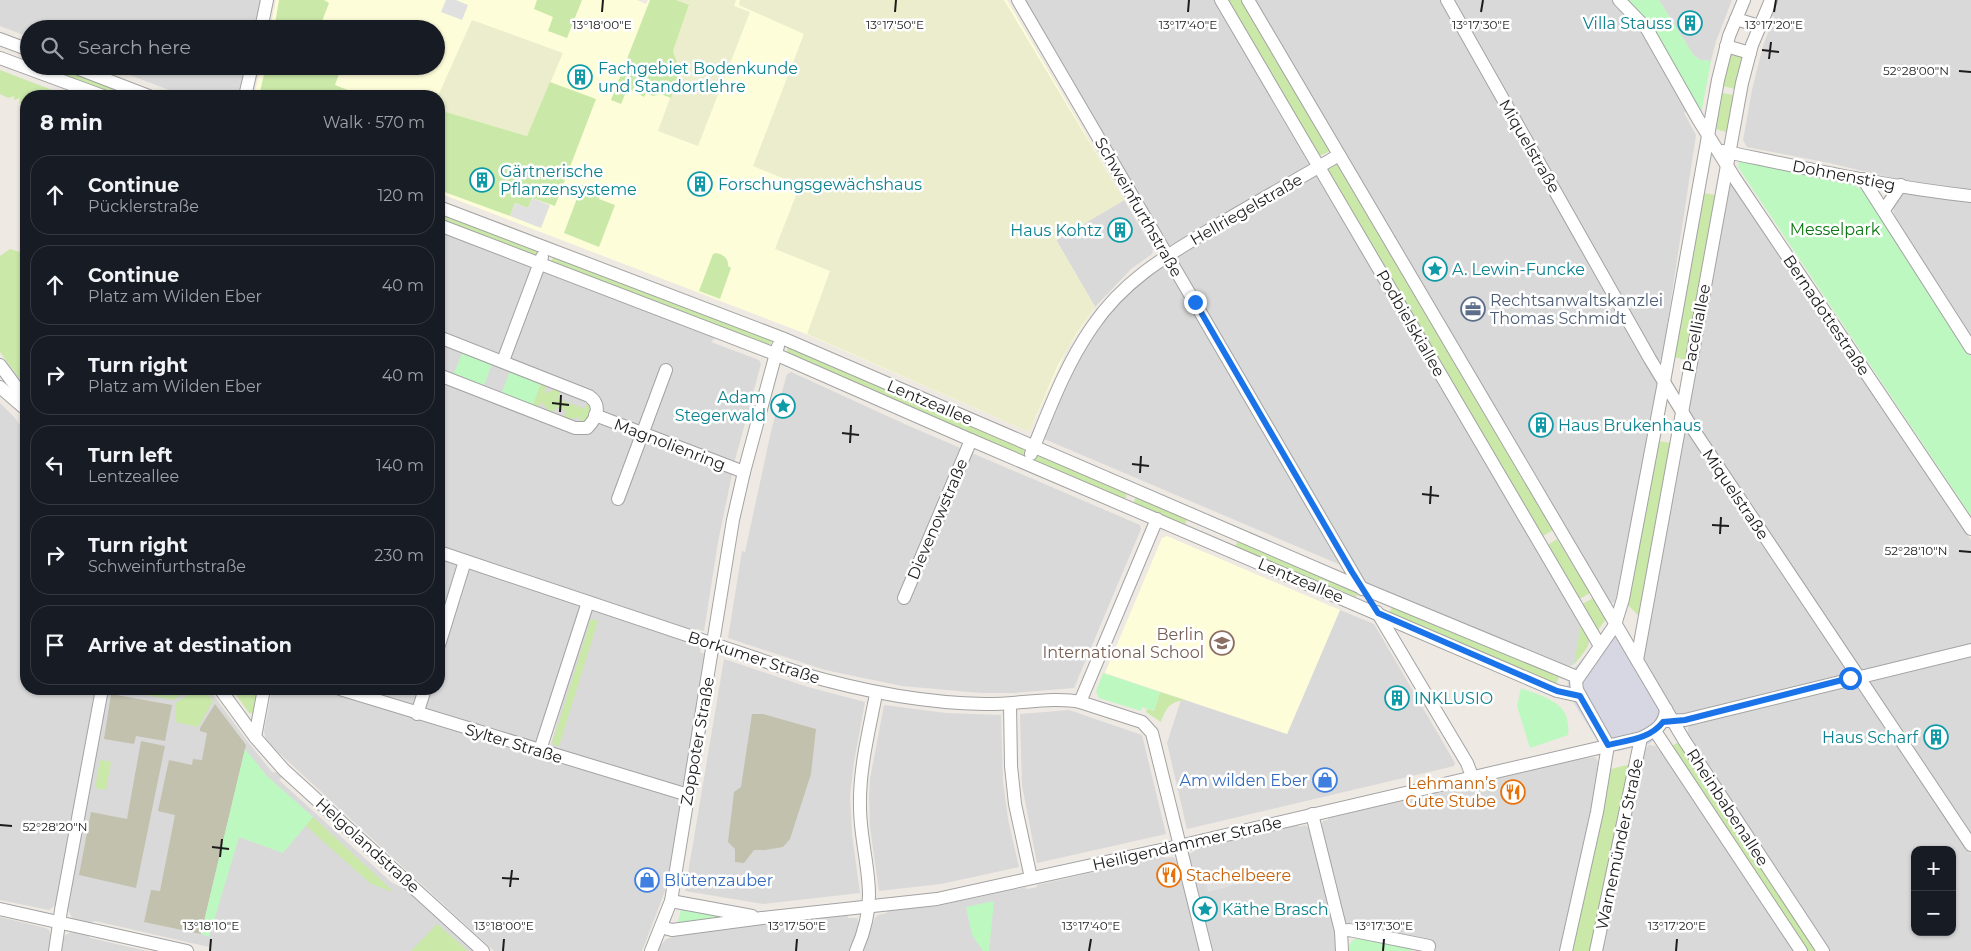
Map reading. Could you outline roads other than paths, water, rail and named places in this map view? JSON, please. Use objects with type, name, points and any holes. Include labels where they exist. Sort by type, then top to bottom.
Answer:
[{"type":"street","points":[[263,20],[267,0]]},
{"type":"street","name":"Schweinfurthstraße","points":[[1018,0],[1362,588],[1467,763],[1472,776]]},
{"type":"street","name":"Podbielskiallee","points":[[1221,0],[1600,646]]},
{"type":"street","name":"Podbielskiallee","points":[[1248,0],[1637,660]]},
{"type":"street","name":"Miquelstraße","points":[[1447,0],[1681,410],[1971,845]]},
{"type":"street","name":"Bernadottestraße","points":[[1619,0],[1647,29],[1708,135],[1725,156],[1971,529]]},
{"type":"street","name":"Pacelliallee","points":[[1615,625],[1628,574],[1726,46],[1744,0]]},
{"type":"street","name":"Pacelliallee","points":[[1637,660],[1725,156],[1750,53],[1759,26],[1771,0]]},
{"type":"street","points":[[1736,19],[1759,26]]},
{"type":"street","points":[[0,39],[20,47]]},
{"type":"street","points":[[1726,46],[1750,53]]},
{"type":"street","points":[[0,58],[20,65]]},
{"type":"street","points":[[46,75],[87,90]]},
{"type":"street","points":[[95,75],[134,90]]},
{"type":"street","points":[[246,90],[250,75]]},
{"type":"street","name":"Hellriegelstraße","points":[[1027,464],[1065,372],[1092,326],[1111,302],[1137,276],[1168,255],[1340,155]]},
{"type":"street","name":"Dohnenstieg","points":[[1725,156],[1971,196]]},
{"type":"street","points":[[1863,178],[1971,348]]},
{"type":"street","points":[[1884,210],[1901,185]]},
{"type":"street","name":"Lentzeallee","points":[[445,209],[782,338],[1362,588],[1577,677]]},
{"type":"street","name":"Lentzeallee","points":[[445,227],[775,354],[1557,691],[1580,696]]},
{"type":"street","points":[[503,361],[545,248]]},
{"type":"street","points":[[775,354],[782,338]]},
{"type":"street","name":"Magnolienring","points":[[445,340],[503,361],[589,396],[596,400],[598,405],[595,415],[587,428],[575,428],[445,377]]},
{"type":"street","name":"Zoppoter Straße","points":[[651,951],[671,901],[733,520],[775,354]]},
{"type":"street","points":[[0,365],[20,394]]},
{"type":"street","points":[[618,499],[666,370]]},
{"type":"street","points":[[0,387],[20,405]]},
{"type":"street","name":"Magnolienring","points":[[595,415],[744,472]]},
{"type":"street","name":"Dievenowstraße","points":[[904,598],[971,440]]},
{"type":"street","points":[[1126,506],[1134,490]]},
{"type":"street","points":[[1188,531],[1194,516]]},
{"type":"street","points":[[1080,702],[1157,519]]},
{"type":"street","points":[[1541,545],[1561,534]]},
{"type":"street","name":"Borkumer Straße","points":[[445,554],[800,673],[876,694],[947,702],[1010,704],[1069,699],[1142,722],[1149,728],[1154,738],[1179,846]]},
{"type":"street","points":[[445,626],[466,561]]},
{"type":"street","points":[[540,750],[588,602]]},
{"type":"street","points":[[1608,745],[1580,696],[1576,685],[1577,677],[1615,625]]},
{"type":"street","name":"Heiligendammer Straße","points":[[661,927],[672,930],[937,899],[1179,846],[1641,738],[1664,725],[1858,676],[1971,650]]},
{"type":"street","points":[[1637,660],[1666,708],[1664,725]]},
{"type":"street","points":[[856,951],[865,928],[868,906],[869,888],[860,820],[860,794],[864,759],[876,694]]},
{"type":"street","points":[[55,951],[101,695]]},
{"type":"street","name":"Helgolandstraße","points":[[224,695],[255,737],[284,770],[483,951]]},
{"type":"street","points":[[255,737],[263,695]]},
{"type":"street","name":"Sylter Straße","points":[[358,695],[688,795]]},
{"type":"street","points":[[417,714],[423,695]]},
{"type":"street","points":[[1010,704],[1011,766],[1015,804],[1030,878]]},
{"type":"street","name":"Rheinbabenallee","points":[[1664,725],[1801,951]]},
{"type":"street","name":"Rheinbabenallee","points":[[1664,725],[1684,740],[1823,951]]},
{"type":"street","name":"Warnemünder Straße","points":[[1596,951],[1641,738]]},
{"type":"street","name":"Warnemünder Straße","points":[[1566,951],[1597,812],[1608,745]]},
{"type":"street","points":[[1312,814],[1341,931],[1342,951]]},
{"type":"street","points":[[1179,846],[1206,951]]},
{"type":"street","name":"Heiligendammer Straße","points":[[671,901],[762,918]]},
{"type":"street","points":[[0,909],[186,951]]},
{"type":"street","points":[[1341,931],[1349,930],[1429,946],[1428,951]]},
{"type":"place","name":"Villa Stauss","points":[[1690,23]]},
{"type":"place","name":"Fachgebiet Bodenkunde und Standortlehre","points":[[580,77]]},
{"type":"place","name":"Gärtnerische Pflanzensysteme","points":[[482,180]]},
{"type":"place","name":"Forschungsgewächshaus","points":[[700,184]]},
{"type":"place","name":"Haus Kohtz","points":[[1120,230]]},
{"type":"place","name":"A. Lewin-Funcke","points":[[1435,269]]},
{"type":"place","name":"Rechtsanwaltskanzlei Thomas Schmidt","points":[[1473,309]]},
{"type":"place","name":"Adam Stegerwald","points":[[783,406]]},
{"type":"place","name":"Haus Brukenhaus","points":[[1541,425]]},
{"type":"place","name":"Berlin International School","points":[[1222,643]]},
{"type":"place","name":"INKLUSIO","points":[[1397,698]]},
{"type":"place","name":"Haus Scharf","points":[[1936,737]]},
{"type":"place","name":"Am wilden Eber","points":[[1325,780]]},
{"type":"place","name":"Lehmann’s Gute Stube","points":[[1513,792]]},
{"type":"place","name":"Stachelbeere","points":[[1169,875]]},
{"type":"place","name":"Blütenzauber","points":[[647,880]]},
{"type":"place","name":"Käthe Brasch","points":[[1205,909]]},
{"type":"park label","name":"Messelpark","points":[[1835,229]]}]
